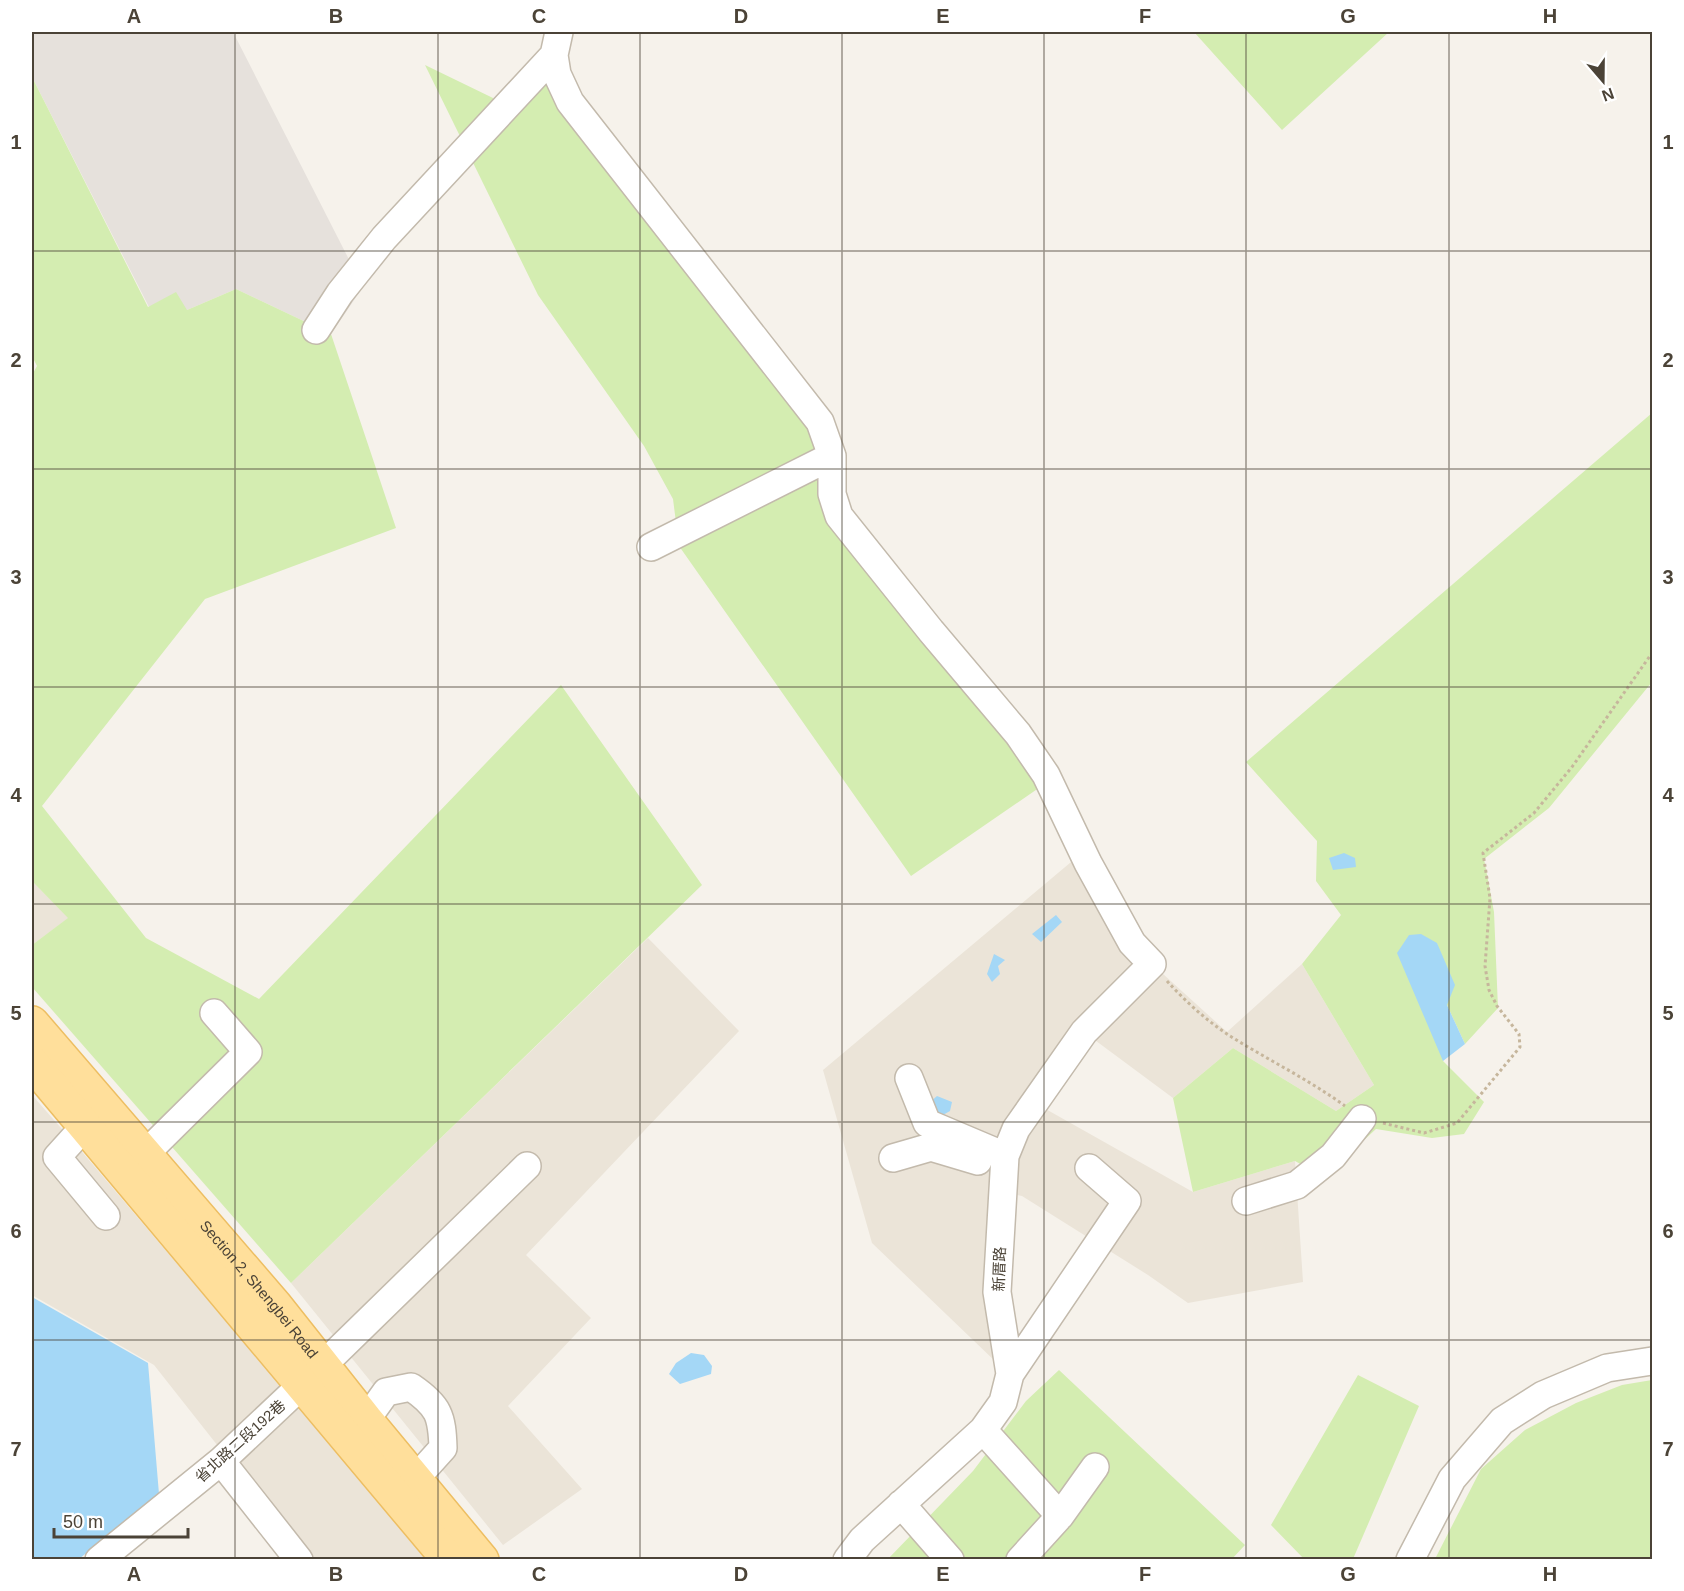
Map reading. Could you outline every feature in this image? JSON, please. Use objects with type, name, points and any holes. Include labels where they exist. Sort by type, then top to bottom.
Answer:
[{"type":"main road","name":"Section 2, Shengbei Road","points":[[32,1023],[275,1305],[313,1376],[366,1420],[482,1560]]},
{"type":"main road","name":"Section 2, Shengbei Road","points":[[32,1063],[85,1126],[313,1376],[442,1557]]},
{"type":"street","points":[[316,330],[340,293],[384,238],[556,43]]},
{"type":"street","points":[[556,43],[557,74],[570,102],[820,422],[832,456],[832,494],[839,516],[1018,734],[1046,775],[1088,864],[1132,943],[1152,964]]},
{"type":"street","points":[[651,547],[832,456]]},
{"type":"street","name":"新厝路","points":[[847,1560],[862,1540],[983,1430],[1003,1402],[1010,1374],[997,1292],[1004,1163],[1016,1129],[1083,1032],[1152,964]]},
{"type":"street","points":[[145,1154],[248,1052],[214,1013]]},
{"type":"street","points":[[909,1078],[927,1124],[1004,1163]]},
{"type":"street","points":[[1246,1202],[1297,1185],[1333,1156],[1362,1119]]},
{"type":"street","points":[[85,1126],[57,1157],[106,1216]]},
{"type":"street","points":[[893,1158],[931,1147],[1004,1163]]},
{"type":"street","name":"省北路二段192巷","points":[[99,1560],[221,1461],[313,1376],[527,1166]]},
{"type":"street","points":[[1010,1374],[1127,1201],[1089,1168]]},
{"type":"street","points":[[1410,1560],[1452,1479],[1502,1421],[1543,1395],[1607,1368],[1653,1361]]},
{"type":"street","points":[[366,1420],[386,1392],[411,1387],[429,1399],[442,1423],[443,1448],[416,1479]]},
{"type":"street","points":[[983,1430],[1060,1516]]},
{"type":"street","points":[[221,1461],[299,1560]]},
{"type":"street","points":[[1020,1560],[1060,1516],[1095,1467]]},
{"type":"street","points":[[901,1503],[950,1560]]},
{"type":"path","points":[[1152,964],[1181,996],[1228,1035],[1320,1088],[1362,1119],[1424,1133],[1457,1123],[1520,1047],[1519,1034],[1497,1006],[1489,990],[1485,966],[1490,898],[1484,853],[1534,813],[1572,767],[1653,653]]},
{"type":"shaded area","points":[[32,32],[233,32],[363,287],[331,334],[236,289],[187,310],[149,307],[32,77]]},
{"type":"shaded area","points":[[1083,852],[1152,964],[1227,1032],[1302,964],[1374,1085],[1336,1111],[1233,1048],[1173,1098],[1084,1032],[1035,1103],[1193,1192],[1295,1161],[1303,1282],[1188,1303],[1148,1275],[1022,1196],[997,1191],[997,1363],[872,1243],[823,1070]]},
{"type":"shaded area","points":[[32,881],[69,918],[32,945]]},
{"type":"shaded area","points":[[648,938],[739,1031],[526,1255],[591,1318],[508,1406],[582,1489],[503,1545],[291,1283]]},
{"type":"shaded area","points":[[32,1095],[425,1559],[307,1559],[154,1365],[32,1295]]},
{"type":"green space","points":[[1194,32],[1389,32],[1282,130]]},
{"type":"green space","points":[[565,55],[560,82],[824,436],[835,506],[1046,783],[911,876],[679,546],[673,499],[644,446],[538,295],[425,65],[493,98],[498,120]]},
{"type":"green space","points":[[32,77],[148,307],[176,292],[187,310],[236,289],[331,334],[396,528],[205,599],[42,806],[146,938],[259,999],[561,685],[702,885],[291,1283],[32,987],[32,945],[68,918],[32,881],[32,375],[37,366],[32,356]]},
{"type":"green space","points":[[1652,413],[1652,682],[1549,808],[1484,859],[1494,912],[1498,1008],[1465,1044],[1447,1005],[1437,943],[1443,1061],[1484,1102],[1464,1134],[1432,1138],[1376,1129],[1324,1177],[1295,1161],[1193,1192],[1173,1098],[1233,1048],[1336,1111],[1374,1085],[1302,964],[1341,915],[1316,881],[1317,841],[1246,762]]},
{"type":"green space","points":[[1059,1370],[1245,1545],[1231,1560],[887,1560],[973,1471],[1026,1401]]},
{"type":"green space","points":[[1358,1375],[1419,1406],[1353,1559],[1304,1559],[1271,1525]]},
{"type":"green space","points":[[1652,1380],[1652,1559],[1435,1559],[1481,1469],[1525,1430],[1576,1403],[1622,1385]]},
{"type":"water","points":[[1344,853],[1355,858],[1356,867],[1333,870],[1329,858]]},
{"type":"water","points":[[1056,915],[1062,922],[1041,942],[1032,934]]},
{"type":"water","points":[[1421,934],[1437,943],[1455,985],[1447,1005],[1465,1044],[1443,1061],[1397,953],[1409,935]]},
{"type":"water","points":[[994,954],[1005,960],[998,966],[1000,974],[992,982],[987,974]]},
{"type":"water","points":[[937,1096],[952,1102],[950,1111],[941,1116],[928,1104]]},
{"type":"water","points":[[32,1297],[148,1363],[159,1494],[79,1559],[32,1559]]},
{"type":"water","points":[[691,1353],[704,1355],[712,1366],[711,1374],[680,1384],[669,1374],[676,1363]]}]
